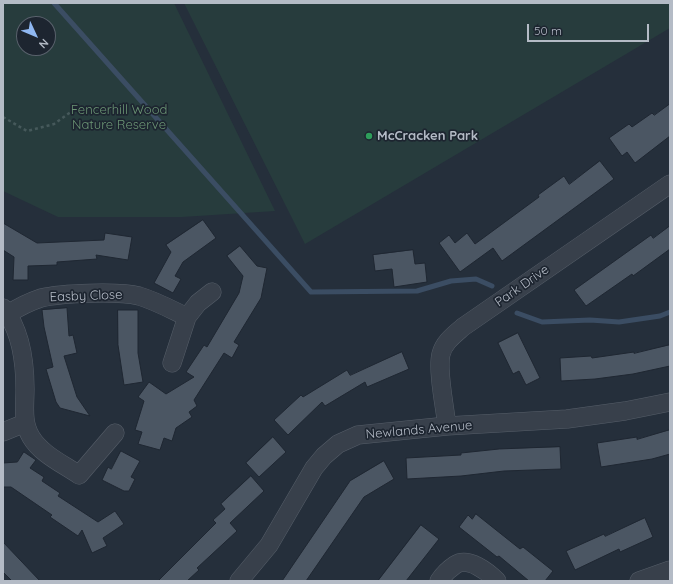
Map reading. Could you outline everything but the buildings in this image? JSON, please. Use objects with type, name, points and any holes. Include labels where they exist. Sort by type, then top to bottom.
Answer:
[{"type":"street","name":"Park Drive","points":[[447,426],[440,370],[441,354],[449,339],[462,327],[670,184]]},
{"type":"street","points":[[172,363],[187,317],[198,303],[212,292]]},
{"type":"street","name":"Easby Close","points":[[6,311],[42,298],[64,295],[118,294],[139,296],[187,317]]},
{"type":"street","points":[[6,311],[21,343],[25,378],[25,423],[32,438],[43,451],[80,475],[115,432]]},
{"type":"street","name":"Newlands Avenue","points":[[239,581],[270,545],[314,468],[324,456],[338,444],[358,436],[447,426],[567,419],[626,411],[670,402]]},
{"type":"street","points":[[3,432],[25,423]]},
{"type":"street","points":[[439,581],[456,564],[472,563],[490,574],[497,581]]},
{"type":"street","points":[[638,581],[670,570]]},
{"type":"path","points":[[3,117],[27,130],[54,124],[79,106]]},
{"type":"green space","name":"Fencerhill Wood Nature Reserve","points":[[3,3],[174,3],[275,211],[182,217],[58,217],[3,191]]},
{"type":"green space","name":"McCracken Park","points":[[184,3],[670,3],[670,28],[305,244]]},
{"type":"waterway","points":[[54,3],[311,292],[417,291],[451,281],[476,279],[492,286]]},
{"type":"waterway","points":[[517,313],[542,322],[590,320],[619,322],[660,316],[670,312]]},
{"type":"place","name":"McCracken Park","points":[[369,136]]}]
